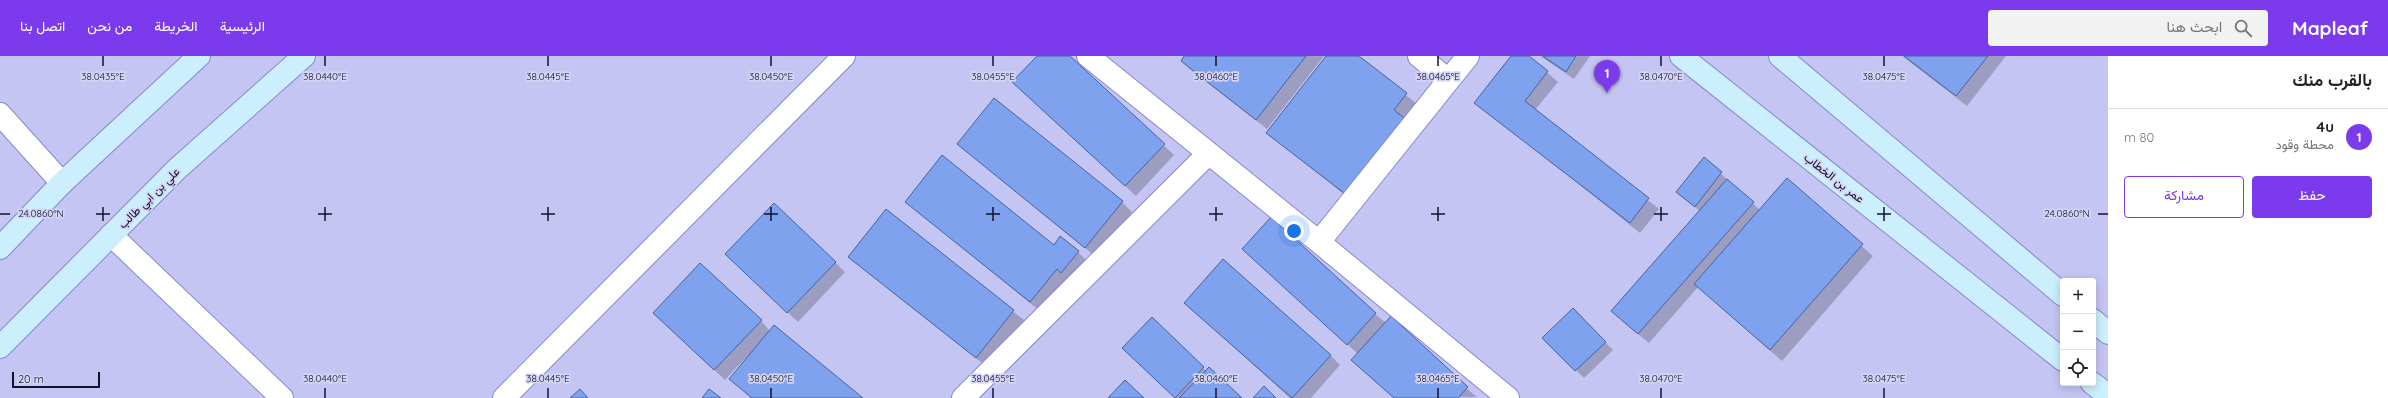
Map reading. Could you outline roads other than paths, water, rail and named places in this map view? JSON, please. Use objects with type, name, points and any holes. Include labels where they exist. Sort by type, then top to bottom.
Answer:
[{"type":"street","points":[[0,248],[62,183],[199,56]]},
{"type":"street","name":"علي بن ابي طالب","points":[[0,347],[177,169],[304,56]]},
{"type":"street","points":[[504,398],[844,56]]},
{"type":"street","points":[[1419,56],[1448,80]]},
{"type":"street","points":[[1319,242],[1468,56]]},
{"type":"street","name":"عمر بن الخطاب","points":[[1681,56],[2060,358]]},
{"type":"street","points":[[1780,56],[2060,292]]},
{"type":"street","points":[[1094,58],[1208,154],[1319,242],[1494,394]]},
{"type":"street","points":[[0,114],[62,183]]},
{"type":"street","points":[[963,398],[1208,154]]},
{"type":"street","points":[[111,235],[282,398]]},
{"type":"street","points":[[2096,322],[2108,332]]},
{"type":"street","points":[[2096,386],[2108,395]]},
{"type":"place","name":"4u","points":[[1607,93]]}]
